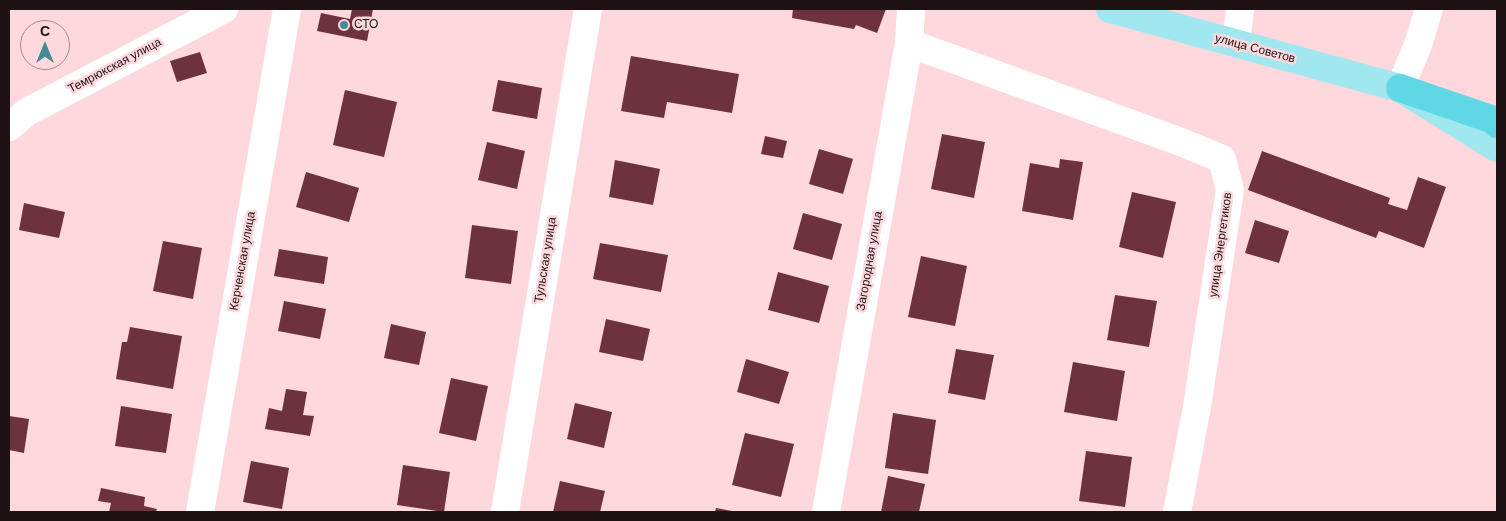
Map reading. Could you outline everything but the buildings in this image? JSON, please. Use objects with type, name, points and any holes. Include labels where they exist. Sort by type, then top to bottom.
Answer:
[{"type":"highway","points":[[1400,88],[1497,106]]},
{"type":"highway","points":[[1400,88],[1490,119],[1497,124]]},
{"type":"main road","name":"улица Советов","points":[[1110,9],[1400,88],[1497,148]]},
{"type":"street","name":"Темрюкская улица","points":[[9,127],[27,112],[224,9]]},
{"type":"street","name":"Керченская улица","points":[[200,512],[287,9]]},
{"type":"street","name":"Тульская улица","points":[[505,512],[588,9]]},
{"type":"street","name":"Загородная улица","points":[[826,512],[909,43],[911,9]]},
{"type":"street","points":[[1236,43],[1240,9]]},
{"type":"street","points":[[1400,88],[1418,45],[1429,9]]},
{"type":"street","name":"улица Энергетиков","points":[[909,43],[1222,158],[1230,190],[1197,407],[1177,512]]},
{"type":"place","name":"СТО","points":[[344,25]]}]
